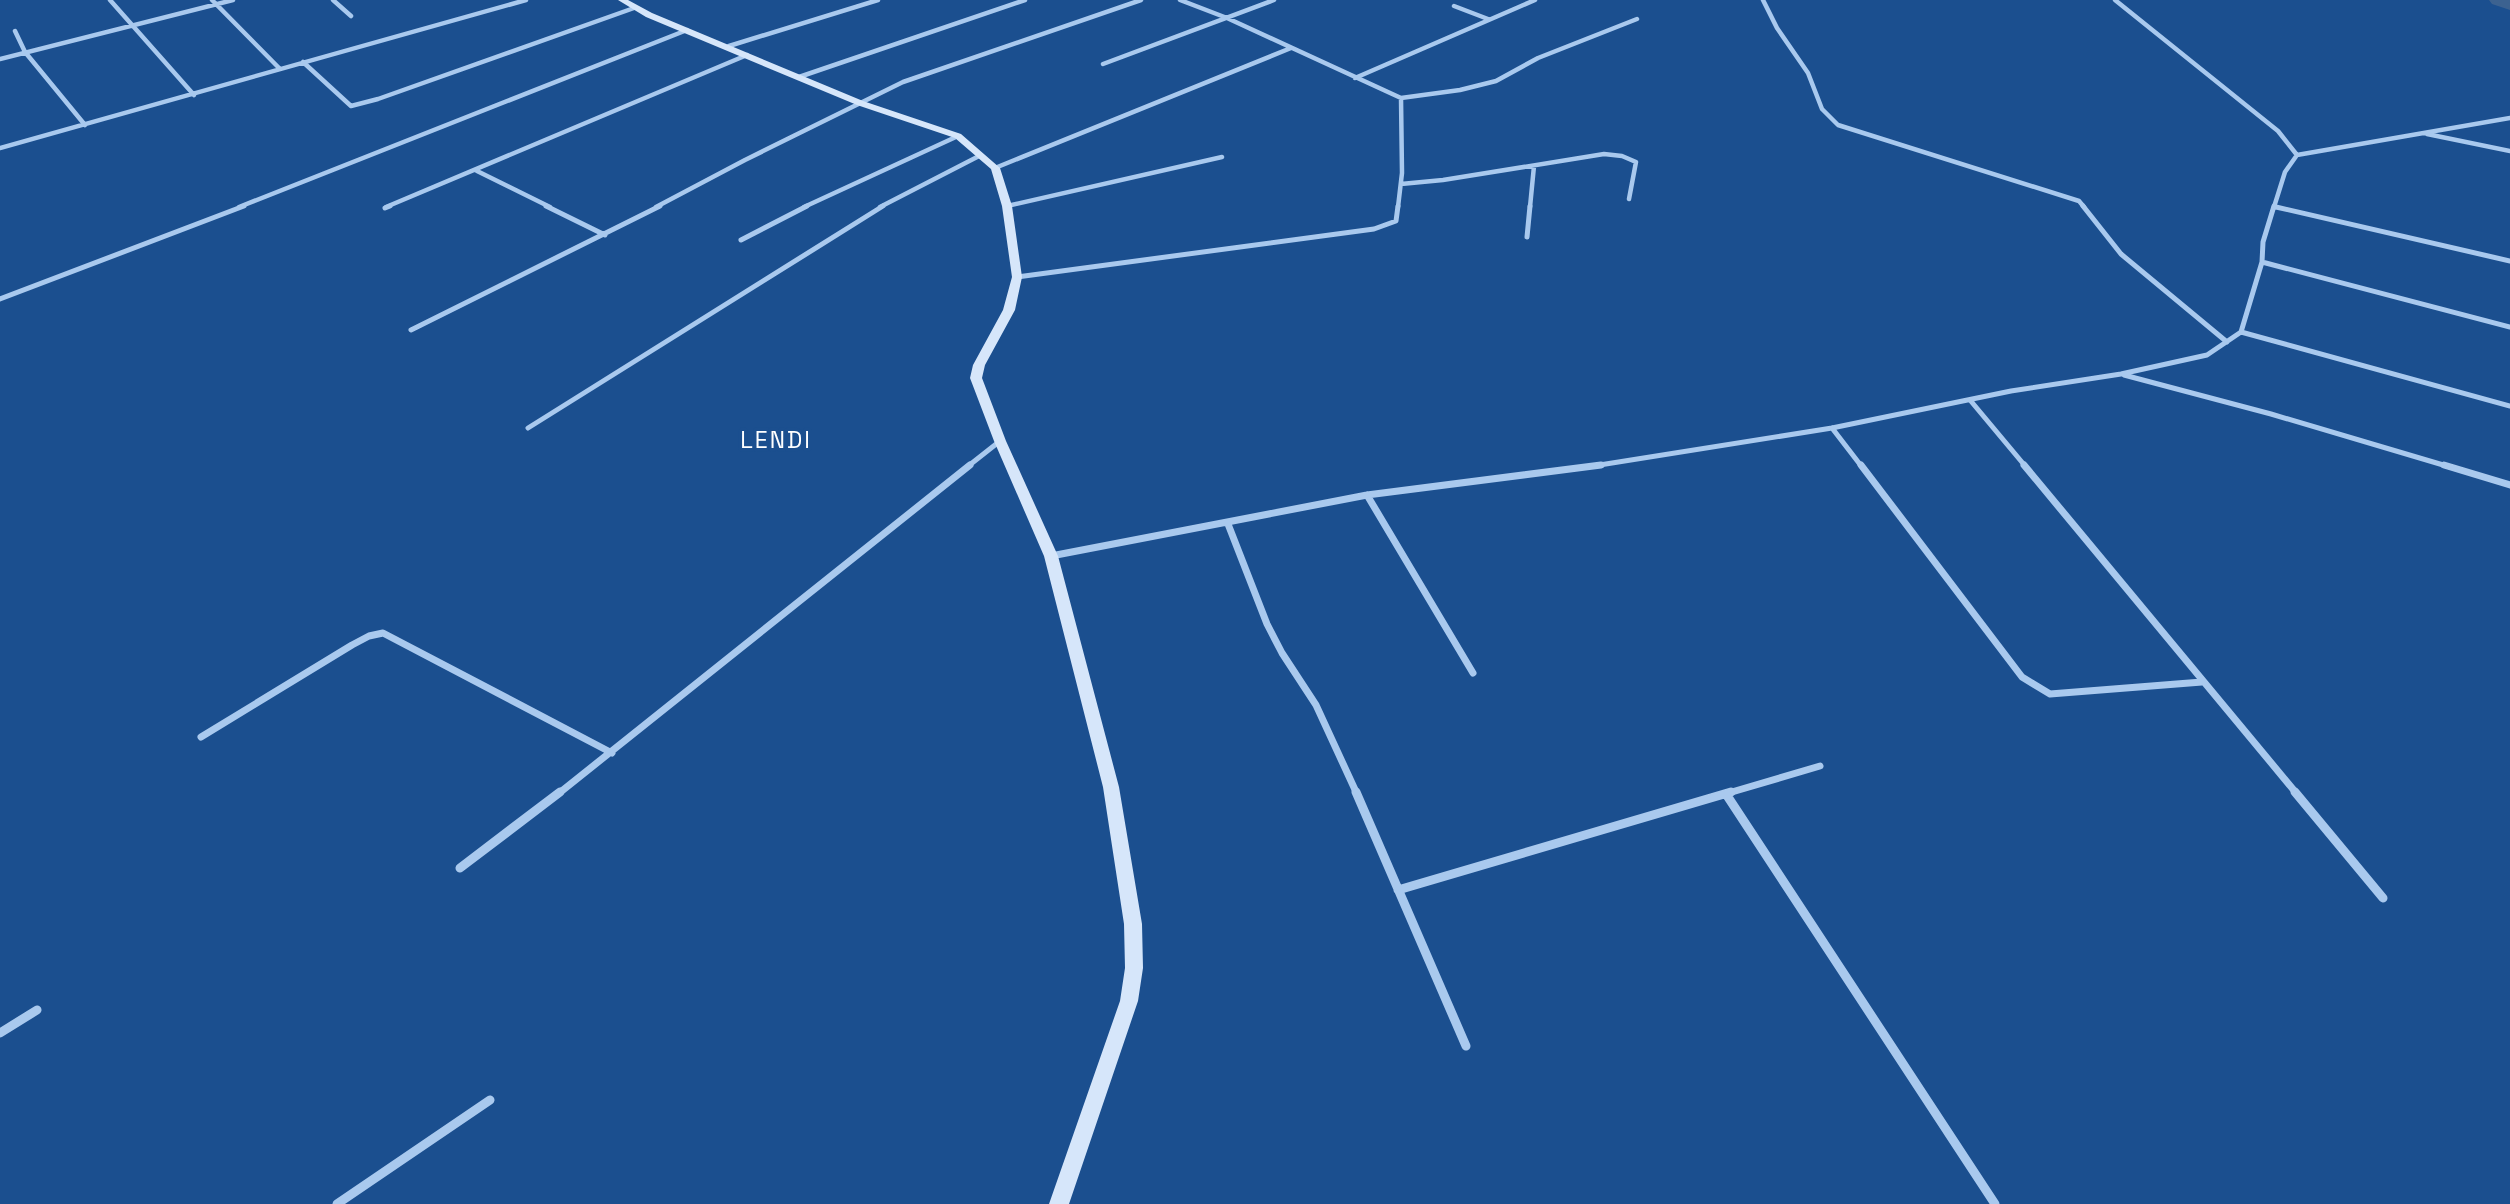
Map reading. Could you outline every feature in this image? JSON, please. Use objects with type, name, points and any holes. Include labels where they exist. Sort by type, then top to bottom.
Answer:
[{"type":"main road","points":[[628,2],[687,30],[860,103],[958,136],[995,168],[1007,206],[1017,277],[1009,310],[979,365],[976,378],[1051,556],[1111,787],[1134,935],[1134,968],[1129,1001],[1059,1204]]},
{"type":"street","points":[[110,0],[194,95]]},
{"type":"street","points":[[0,59],[214,2],[233,0]]},
{"type":"street","points":[[333,0],[351,16]]},
{"type":"street","points":[[0,148],[526,0]]},
{"type":"street","points":[[729,46],[878,0]]},
{"type":"street","points":[[799,77],[1025,0]]},
{"type":"street","points":[[411,330],[903,82],[1141,0]]},
{"type":"street","points":[[1180,0],[1227,18],[1401,98],[1460,90],[1496,80],[1538,58],[1637,19]]},
{"type":"street","points":[[1103,64],[1274,0]]},
{"type":"street","points":[[1355,78],[1535,0]]},
{"type":"street","points":[[1763,0],[1781,34],[1808,73],[1822,109],[1838,125],[2079,201],[2121,254],[2227,342]]},
{"type":"street","points":[[2115,0],[2278,131],[2297,155]]},
{"type":"street","points":[[214,2],[280,69]]},
{"type":"street","points":[[303,62],[351,106],[378,99],[628,2]]},
{"type":"street","points":[[1454,6],[1488,19]]},
{"type":"street","points":[[0,299],[155,241],[687,30]]},
{"type":"street","points":[[15,31],[25,52],[85,125]]},
{"type":"street","points":[[995,168],[1291,48]]},
{"type":"street","points":[[386,208],[747,55]]},
{"type":"street","points":[[1017,277],[1374,229],[1396,222],[1401,184],[1401,98]]},
{"type":"street","points":[[1051,556],[1228,524],[1367,495],[1632,462],[1832,428],[2011,391],[2121,374],[2207,355],[2241,332],[2262,262],[2263,242],[2285,172],[2297,155],[2510,118]]},
{"type":"street","points":[[2423,133],[2510,151]]},
{"type":"street","points":[[741,240],[841,188],[958,136]]},
{"type":"street","points":[[1401,184],[1604,154],[1636,162],[1629,199]]},
{"type":"street","points":[[528,428],[881,207],[981,155]]},
{"type":"street","points":[[1007,206],[1222,158]]},
{"type":"street","points":[[1527,237],[1534,166]]},
{"type":"street","points":[[477,171],[604,235]]},
{"type":"street","points":[[2276,206],[2510,261]]},
{"type":"street","points":[[2262,262],[2510,327]]},
{"type":"street","points":[[2241,332],[2510,406]]},
{"type":"street","points":[[2121,374],[2272,414],[2510,485]]},
{"type":"street","points":[[1970,400],[2383,898]]},
{"type":"street","points":[[1832,428],[2022,677],[2050,694],[2202,682]]},
{"type":"street","points":[[460,868],[612,752],[1000,440]]},
{"type":"street","points":[[1367,495],[1473,673]]},
{"type":"street","points":[[1228,524],[1267,625],[1316,705],[1466,1046]]},
{"type":"street","points":[[201,737],[352,645],[369,636],[383,633],[612,752]]},
{"type":"street","points":[[1398,890],[1820,766]]},
{"type":"street","points":[[1726,794],[1995,1204]]},
{"type":"street","points":[[0,1033],[37,1010]]},
{"type":"street","points":[[337,1204],[490,1100]]},
{"type":"waterway","points":[[2498,0],[2510,5]]},
{"type":"district","name":"LENDI","points":[[776,440]]}]
